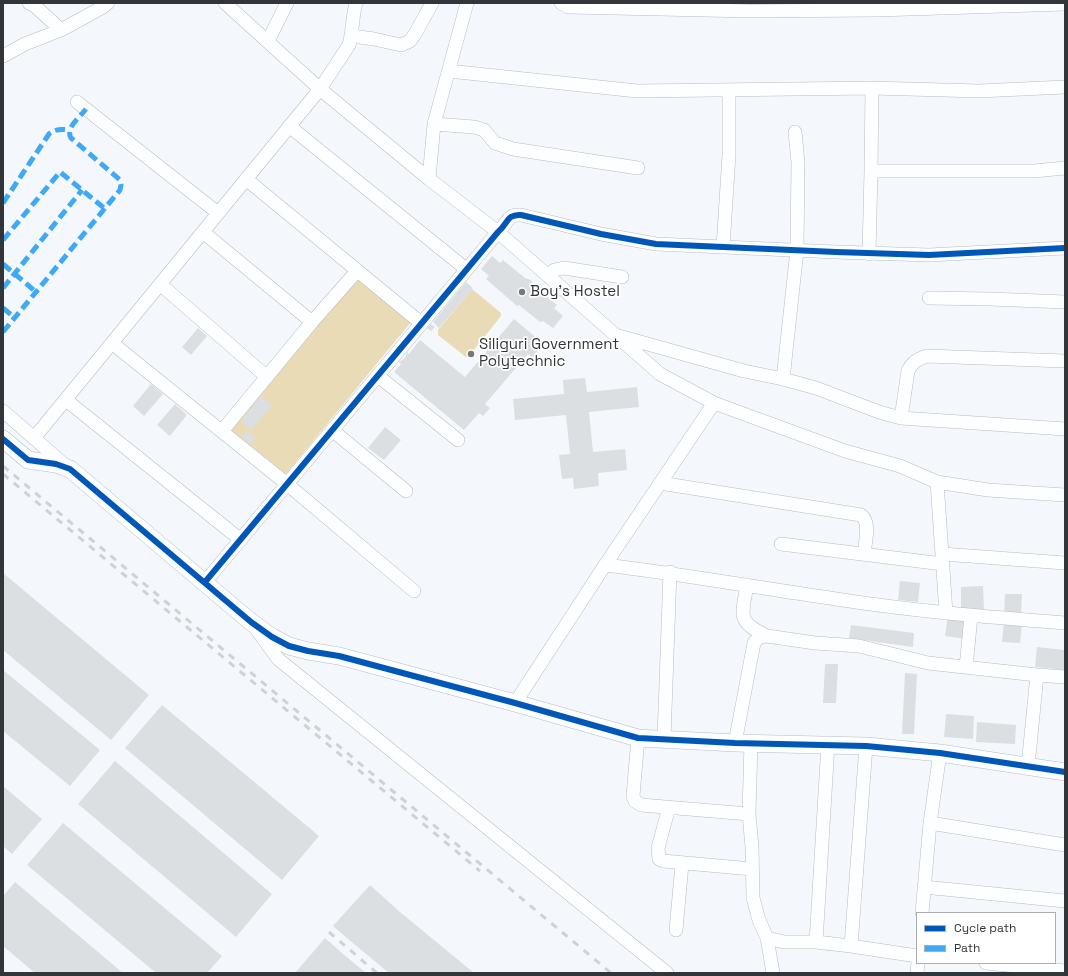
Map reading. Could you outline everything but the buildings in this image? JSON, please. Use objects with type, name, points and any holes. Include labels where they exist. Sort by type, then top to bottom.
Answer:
[{"type":"street","points":[[29,3],[35,6],[61,30]]},
{"type":"street","points":[[3,56],[25,44],[61,30],[108,3]]},
{"type":"street","points":[[225,3],[268,40],[320,89],[429,179],[498,232],[660,374],[714,403],[845,451],[900,466],[937,482],[988,490],[1065,495]]},
{"type":"street","points":[[268,40],[287,3]]},
{"type":"street","points":[[34,438],[320,89],[349,45],[352,36],[356,3]]},
{"type":"street","points":[[352,36],[401,45],[410,41],[432,3]]},
{"type":"street","points":[[429,179],[434,124],[467,3]]},
{"type":"street","points":[[561,3],[568,7],[614,6],[750,11],[876,10],[1065,4]]},
{"type":"street","points":[[448,72],[637,91],[872,88],[979,91],[1065,87]]},
{"type":"street","points":[[869,254],[872,88]]},
{"type":"street","points":[[723,247],[729,155],[729,90]]},
{"type":"street","points":[[77,102],[218,213]]},
{"type":"street","points":[[434,124],[474,127],[484,130],[495,143],[508,148],[638,168]]},
{"type":"street","points":[[289,126],[467,273]]},
{"type":"street","points":[[783,379],[797,250],[798,162],[795,132]]},
{"type":"street","points":[[871,171],[1034,171],[1065,168]]},
{"type":"street","points":[[246,179],[357,271],[421,328]]},
{"type":"street","points":[[205,582],[332,430],[421,328],[467,273],[498,232],[503,228],[509,218],[514,214],[601,234],[656,244],[869,254],[929,255],[1065,248]]},
{"type":"street","points":[[203,232],[312,322]]},
{"type":"street","points":[[549,277],[554,270],[564,268],[622,277]]},
{"type":"street","points":[[222,431],[312,322],[357,271]]},
{"type":"street","points":[[160,284],[267,376]]},
{"type":"street","points":[[929,298],[1065,302]]},
{"type":"street","points":[[615,335],[744,371],[816,388],[879,412],[900,418],[1065,429]]},
{"type":"street","points":[[112,343],[287,484],[414,591]]},
{"type":"street","points":[[900,418],[908,371],[911,364],[918,359],[928,356],[1065,362]]},
{"type":"street","points":[[378,376],[458,440]]},
{"type":"street","points":[[66,400],[241,540]]},
{"type":"street","points":[[515,703],[605,565],[714,403]]},
{"type":"street","points":[[3,411],[251,622],[289,646],[308,651],[340,656],[638,738],[664,738],[743,743],[866,746],[940,753],[1065,772]]},
{"type":"street","points":[[332,430],[406,491]]},
{"type":"street","points":[[3,439],[28,460],[56,464],[70,469]]},
{"type":"street","points":[[937,482],[946,613]]},
{"type":"street","points":[[660,483],[861,515],[866,524],[864,554]]},
{"type":"street","points":[[781,544],[864,554],[943,559],[1065,563]]},
{"type":"street","points":[[605,565],[670,572],[837,600],[971,616],[1065,623]]},
{"type":"street","points":[[664,738],[670,572]]},
{"type":"street","points":[[746,585],[744,618],[746,623],[767,636]]},
{"type":"street","points":[[966,667],[971,616]]},
{"type":"street","points":[[251,622],[278,659],[667,973]]},
{"type":"street","points":[[773,973],[767,938],[759,920],[753,898],[752,847],[743,743],[754,643],[759,637],[767,636],[815,643],[859,646],[928,663],[1065,677]]},
{"type":"street","points":[[1028,766],[1037,675]]},
{"type":"street","points":[[638,738],[633,796],[635,801],[641,805],[749,814]]},
{"type":"street","points":[[816,942],[828,744]]},
{"type":"street","points":[[851,946],[866,746]]},
{"type":"street","points":[[922,912],[930,823],[940,753]]},
{"type":"street","points":[[669,807],[658,854],[659,859],[682,864],[752,869]]},
{"type":"street","points":[[930,823],[1065,845]]},
{"type":"street","points":[[676,930],[682,864]]},
{"type":"street","points":[[924,888],[1065,901]]},
{"type":"street","points":[[767,938],[784,942],[816,942],[851,946],[916,956]]},
{"type":"street","points":[[996,964],[1065,971]]},
{"type":"shaded area","points":[[356,278],[411,322],[286,474],[231,430]]},
{"type":"shaded area","points":[[472,289],[501,313],[501,316],[469,356],[466,357],[438,335],[438,330]]},
{"type":"railway","points":[[3,466],[611,973]]},
{"type":"railway","points":[[3,474],[480,871]]},
{"type":"railway","points":[[329,932],[377,973]]},
{"type":"marked path","points":[[3,332],[120,190],[120,180],[71,138],[70,130],[86,109]]},
{"type":"marked path","points":[[3,203],[49,134],[58,130],[69,130]]},
{"type":"marked path","points":[[3,240],[60,172],[104,208]]},
{"type":"marked path","points":[[3,288],[82,190]]},
{"type":"marked path","points":[[3,264],[36,292]]},
{"type":"marked path","points":[[3,308],[15,318]]},
{"type":"cycle path","points":[[205,582],[512,216],[521,215],[601,234],[656,244],[929,255],[1065,248]]},
{"type":"cycle path","points":[[3,439],[28,460],[56,464],[70,469],[251,622],[272,637],[289,646],[339,656],[515,703],[638,738],[735,743],[866,746],[940,753],[1065,772]]},
{"type":"place","name":"Boy's Hostel","points":[[522,292]]},
{"type":"place","name":"Siliguri Government Polytechnic","points":[[471,354]]}]
